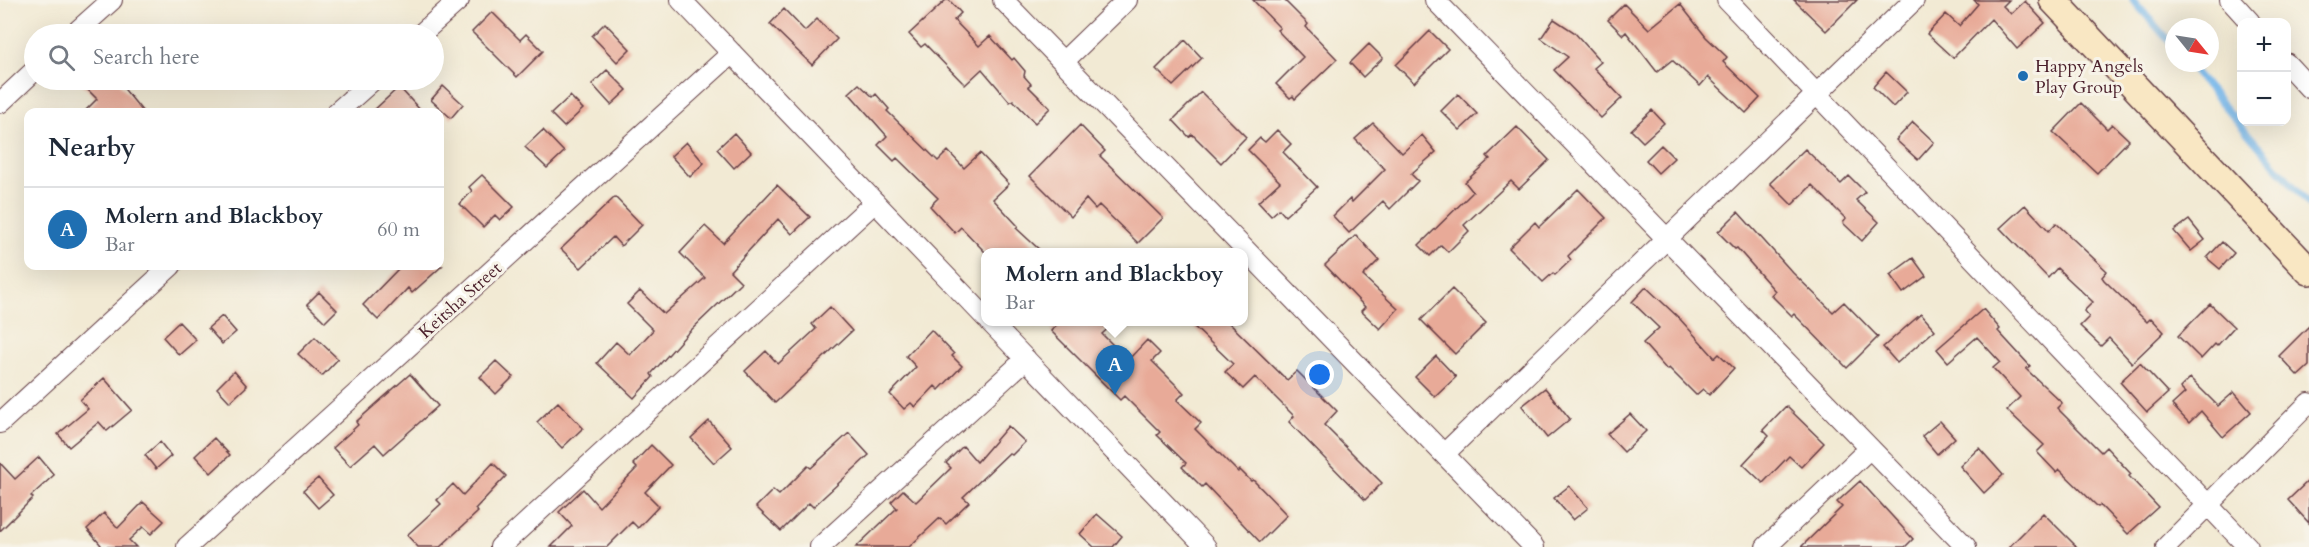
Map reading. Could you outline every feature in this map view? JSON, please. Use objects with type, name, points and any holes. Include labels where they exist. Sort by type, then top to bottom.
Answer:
[{"type":"street","points":[[85,24],[112,0]]},
{"type":"street","points":[[433,24],[459,0]]},
{"type":"street","points":[[681,0],[981,313]]},
{"type":"street","points":[[1003,0],[1244,248]]},
{"type":"street","points":[[1063,62],[1127,0]]},
{"type":"street","points":[[1435,0],[1966,547]]},
{"type":"street","points":[[1727,0],[2248,547]]},
{"type":"street","points":[[1444,454],[1914,0]]},
{"type":"street","points":[[2053,0],[2309,271]]},
{"type":"street","points":[[2230,0],[2246,18]]},
{"type":"street","name":"Keitsha Street","points":[[187,547],[732,53]]},
{"type":"street","points":[[2291,68],[2309,88]]},
{"type":"street","points":[[0,103],[24,80]]},
{"type":"street","points":[[342,108],[362,90]]},
{"type":"street","points":[[500,547],[875,202]]},
{"type":"street","points":[[1248,252],[1533,547]]},
{"type":"street","points":[[0,423],[167,270]]},
{"type":"street","points":[[995,326],[1199,545]]},
{"type":"street","points":[[820,547],[1026,359]]},
{"type":"street","points":[[2166,547],[2309,403]]},
{"type":"street","points":[[1766,547],[1870,448]]},
{"type":"building","points":[[946,0],[949,0],[961,13],[954,20],[979,46],[990,36],[1025,71],[1024,76],[1031,84],[1028,86],[1050,108],[1035,123],[1013,100],[1010,102],[982,69],[965,85],[925,44],[921,47],[909,34]]},
{"type":"building","points":[[1253,0],[1284,0],[1308,24],[1306,27],[1337,59],[1295,99],[1293,96],[1290,98],[1276,84],[1303,57],[1277,30],[1280,28]]},
{"type":"building","points":[[1794,0],[1857,0],[1826,31]]},
{"type":"building","points":[[1974,0],[2009,0],[2003,6],[2011,14],[2025,1],[2045,23],[2017,49],[1991,19],[1953,58],[1927,34],[1946,14],[1959,26],[1978,4]]},
{"type":"building","points":[[1624,4],[1649,29],[1680,4],[1706,37],[1727,57],[1723,62],[1760,98],[1746,113],[1708,77],[1700,86],[1672,60],[1657,72],[1626,32],[1623,35],[1608,20]]},
{"type":"building","points":[[784,9],[805,31],[817,19],[837,39],[812,65],[770,24]]},
{"type":"building","points":[[492,12],[520,40],[526,34],[543,51],[517,77],[472,32]]},
{"type":"building","points":[[1554,19],[1574,32],[1601,62],[1594,68],[1622,98],[1601,118],[1554,70],[1568,57],[1541,38]]},
{"type":"building","points":[[605,23],[630,49],[617,62],[592,36]]},
{"type":"building","points":[[1430,31],[1448,49],[1414,83],[1396,65]]},
{"type":"building","points":[[1185,40],[1202,58],[1173,86],[1156,69]]},
{"type":"building","points":[[1369,44],[1383,58],[1363,77],[1350,63]]},
{"type":"building","points":[[607,70],[627,90],[611,105],[592,84]]},
{"type":"building","points":[[1886,72],[1907,92],[1893,107],[1873,87]]},
{"type":"building","points":[[859,84],[873,97],[876,94],[889,109],[887,111],[938,161],[948,151],[964,168],[980,153],[1009,184],[993,199],[1018,226],[1016,228],[1038,248],[981,248],[961,227],[955,233],[930,206],[938,198],[897,158],[894,161],[878,145],[887,136],[849,93]]},
{"type":"building","points":[[444,87],[463,104],[451,118],[444,112],[444,108],[440,108],[431,100],[440,90],[444,90]]},
{"type":"building","points":[[88,90],[125,90],[140,108],[88,108],[97,99]]},
{"type":"building","points":[[396,90],[402,90],[418,108],[376,108]]},
{"type":"building","points":[[1201,92],[1246,137],[1221,163],[1192,134],[1189,137],[1173,120]]},
{"type":"building","points":[[1458,94],[1477,114],[1460,130],[1441,111]]},
{"type":"building","points":[[570,96],[583,109],[564,127],[551,114]]},
{"type":"building","points":[[2081,103],[2107,129],[2112,124],[2129,140],[2097,173],[2053,132]]},
{"type":"building","points":[[1652,110],[1664,123],[1643,142],[1631,130]]},
{"type":"building","points":[[1913,122],[1934,142],[1918,160],[1896,140]]},
{"type":"building","points":[[1373,123],[1402,153],[1422,135],[1436,152],[1411,174],[1418,181],[1390,209],[1383,201],[1349,233],[1333,216],[1350,199],[1352,202],[1385,169],[1355,139]]},
{"type":"building","points":[[1080,125],[1105,151],[1100,156],[1163,218],[1138,243],[1099,205],[1095,209],[1086,199],[1071,217],[1030,176]]},
{"type":"building","points":[[1517,127],[1549,160],[1519,189],[1511,181],[1464,225],[1469,231],[1448,252],[1441,245],[1430,256],[1419,245],[1473,192],[1465,182],[1490,159],[1487,156]]},
{"type":"building","points":[[543,130],[564,152],[547,168],[525,147]]},
{"type":"building","points":[[1277,130],[1291,144],[1283,152],[1317,187],[1285,216],[1279,209],[1271,216],[1258,202],[1280,182],[1248,150],[1260,138],[1265,142]]},
{"type":"building","points":[[734,133],[751,152],[734,168],[717,149]]},
{"type":"building","points":[[686,142],[704,163],[690,177],[671,156]]},
{"type":"building","points":[[1661,145],[1674,158],[1658,173],[1646,160]]},
{"type":"building","points":[[1805,149],[1841,184],[1849,176],[1865,192],[1856,200],[1879,222],[1862,241],[1843,223],[1846,219],[1812,185],[1792,205],[1770,183]]},
{"type":"building","points":[[482,175],[514,207],[500,220],[495,215],[483,227],[460,204],[472,191],[469,187]]},
{"type":"building","points":[[777,185],[810,217],[792,234],[778,219],[730,271],[741,282],[687,334],[651,374],[653,377],[634,398],[597,363],[616,342],[630,355],[653,330],[627,304],[640,291],[664,314],[705,278],[680,253],[705,226],[723,243]]},
{"type":"building","points":[[1578,189],[1606,218],[1568,256],[1571,260],[1555,275],[1553,273],[1543,282],[1509,248],[1535,222],[1539,227]]},
{"type":"building","points":[[615,197],[642,225],[621,246],[613,237],[581,268],[561,249]]},
{"type":"building","points":[[2025,205],[2049,231],[2056,223],[2107,271],[2102,277],[2104,280],[2147,322],[2151,318],[2164,332],[2132,363],[2109,338],[2101,346],[2080,326],[2089,317],[2084,311],[2093,302],[2057,268],[2048,278],[2000,228]]},
{"type":"building","points":[[1738,212],[1793,273],[1833,312],[1844,302],[1878,337],[1847,368],[1794,314],[1792,316],[1771,295],[1775,291],[1737,248],[1735,249],[1718,232]]},
{"type":"building","points":[[2189,220],[2205,240],[2191,251],[2174,231]]},
{"type":"building","points":[[1356,235],[1379,260],[1363,276],[1398,309],[1380,329],[1361,311],[1365,307],[1325,265]]},
{"type":"building","points":[[2222,242],[2234,253],[2220,269],[2207,258]]},
{"type":"building","points":[[1913,258],[1926,276],[1903,293],[1890,275]]},
{"type":"building","points":[[397,270],[438,270],[412,293],[408,288],[378,320],[363,305]]},
{"type":"building","points":[[1646,287],[1679,318],[1715,358],[1719,354],[1734,368],[1709,395],[1703,389],[1696,395],[1669,368],[1667,370],[1643,343],[1659,328],[1632,302]]},
{"type":"building","points":[[1452,289],[1486,323],[1455,354],[1421,320]]},
{"type":"building","points":[[319,292],[337,310],[325,322],[307,304]]},
{"type":"building","points":[[2210,304],[2234,327],[2217,346],[2215,344],[2201,359],[2178,336]]},
{"type":"building","points":[[830,307],[852,331],[775,403],[745,371],[766,351],[778,364],[816,329],[812,324]]},
{"type":"building","points":[[1983,309],[2000,329],[1998,331],[2030,366],[2026,369],[2062,403],[2057,408],[2101,452],[2106,447],[2158,507],[2128,534],[2100,505],[2098,507],[2059,469],[2056,472],[2037,452],[2044,445],[2007,410],[2020,397],[1993,368],[2000,362],[1977,337],[1948,362],[1937,349]]},
{"type":"building","points":[[1921,314],[1935,330],[1897,363],[1883,347]]},
{"type":"building","points":[[222,316],[236,332],[222,344],[208,328]]},
{"type":"building","points":[[179,322],[196,340],[179,355],[163,337]]},
{"type":"building","points":[[1056,326],[1111,326],[1102,334],[1128,360],[1147,340],[1160,353],[1152,361],[1184,393],[1177,400],[1201,423],[1195,429],[1238,472],[1240,470],[1251,481],[1253,480],[1287,515],[1260,542],[1205,484],[1202,487],[1182,467],[1186,463],[1157,435],[1160,432],[1124,396],[1120,400],[1051,331]]},
{"type":"building","points":[[1193,326],[1232,326],[1287,380],[1297,371],[1337,411],[1324,425],[1382,483],[1365,500],[1289,422],[1294,416],[1255,377],[1243,389],[1225,372],[1233,364]]},
{"type":"building","points":[[2309,326],[2309,366],[2298,376],[2279,356]]},
{"type":"building","points":[[931,330],[962,366],[939,390],[935,386],[915,407],[911,403],[904,409],[890,394],[916,367],[906,356]]},
{"type":"building","points":[[315,337],[338,359],[322,376],[298,354]]},
{"type":"building","points":[[1436,356],[1456,377],[1435,397],[1415,377]]},
{"type":"building","points":[[496,361],[513,377],[496,394],[480,377]]},
{"type":"building","points":[[2140,363],[2168,393],[2147,412],[2120,382]]},
{"type":"building","points":[[234,371],[247,386],[230,402],[217,388]]},
{"type":"building","points":[[410,374],[438,406],[384,454],[375,444],[350,466],[333,448],[358,425],[356,422]]},
{"type":"building","points":[[104,378],[132,410],[107,431],[99,422],[69,447],[58,434],[88,409],[80,400]]},
{"type":"building","points":[[2190,378],[2218,406],[2234,392],[2251,412],[2223,437],[2201,411],[2189,423],[2172,405],[2185,393],[2180,388]]},
{"type":"building","points":[[1545,388],[1570,419],[1547,438],[1522,406]]},
{"type":"building","points":[[558,402],[583,428],[562,448],[537,422]]},
{"type":"building","points":[[1786,406],[1824,443],[1801,467],[1789,456],[1763,483],[1743,464],[1769,436],[1763,430]]},
{"type":"building","points":[[1630,414],[1646,431],[1624,452],[1607,434]]},
{"type":"building","points":[[709,421],[732,447],[714,463],[691,438]]},
{"type":"building","points":[[1940,421],[1955,438],[1937,454],[1922,436]]},
{"type":"building","points":[[1008,426],[1025,442],[1012,455],[1009,453],[963,497],[969,502],[946,524],[940,518],[909,547],[856,547],[897,508],[891,502],[903,490],[916,502],[951,468],[946,463],[963,446],[977,462]]},
{"type":"building","points":[[849,433],[869,455],[813,507],[809,503],[781,531],[756,507],[773,490],[779,495],[808,466],[811,468]]},
{"type":"building","points":[[214,438],[230,455],[211,473],[195,456]]},
{"type":"building","points":[[160,442],[171,456],[156,469],[145,455]]},
{"type":"building","points":[[651,445],[671,465],[645,492],[659,506],[638,528],[632,522],[607,547],[551,547],[572,526],[559,512],[583,489],[599,507],[637,468],[633,464]]},
{"type":"building","points":[[1979,448],[2003,475],[1984,493],[1960,466]]},
{"type":"building","points":[[39,457],[54,475],[31,496],[33,498],[0,531],[0,463],[15,479]]},
{"type":"building","points":[[493,463],[506,476],[475,509],[478,512],[440,547],[418,547],[407,535],[441,504],[437,500],[453,484],[463,495]]},
{"type":"building","points":[[318,478],[333,495],[318,508],[303,491]]},
{"type":"building","points":[[2309,480],[2309,523],[2288,500]]},
{"type":"building","points":[[1860,481],[1913,539],[1905,547],[1801,547],[1842,507],[1837,502]]},
{"type":"building","points":[[1569,486],[1588,508],[1573,520],[1554,498]]},
{"type":"building","points":[[143,502],[164,521],[151,534],[143,527],[129,540],[136,547],[99,547],[101,545],[87,529],[104,513],[118,528]]},
{"type":"building","points":[[2043,513],[2077,547],[2009,547]]},
{"type":"building","points":[[1097,514],[1122,536],[1113,547],[1094,547],[1080,534]]},
{"type":"waterway","points":[[2133,0],[2165,37]]},
{"type":"waterway","points":[[2195,72],[2309,204]]},
{"type":"place","name":"Happy Angels Play Group","points":[[2023,76]]},
{"type":"place","name":"Molern and Blackboy","points":[[1115,395]]}]
